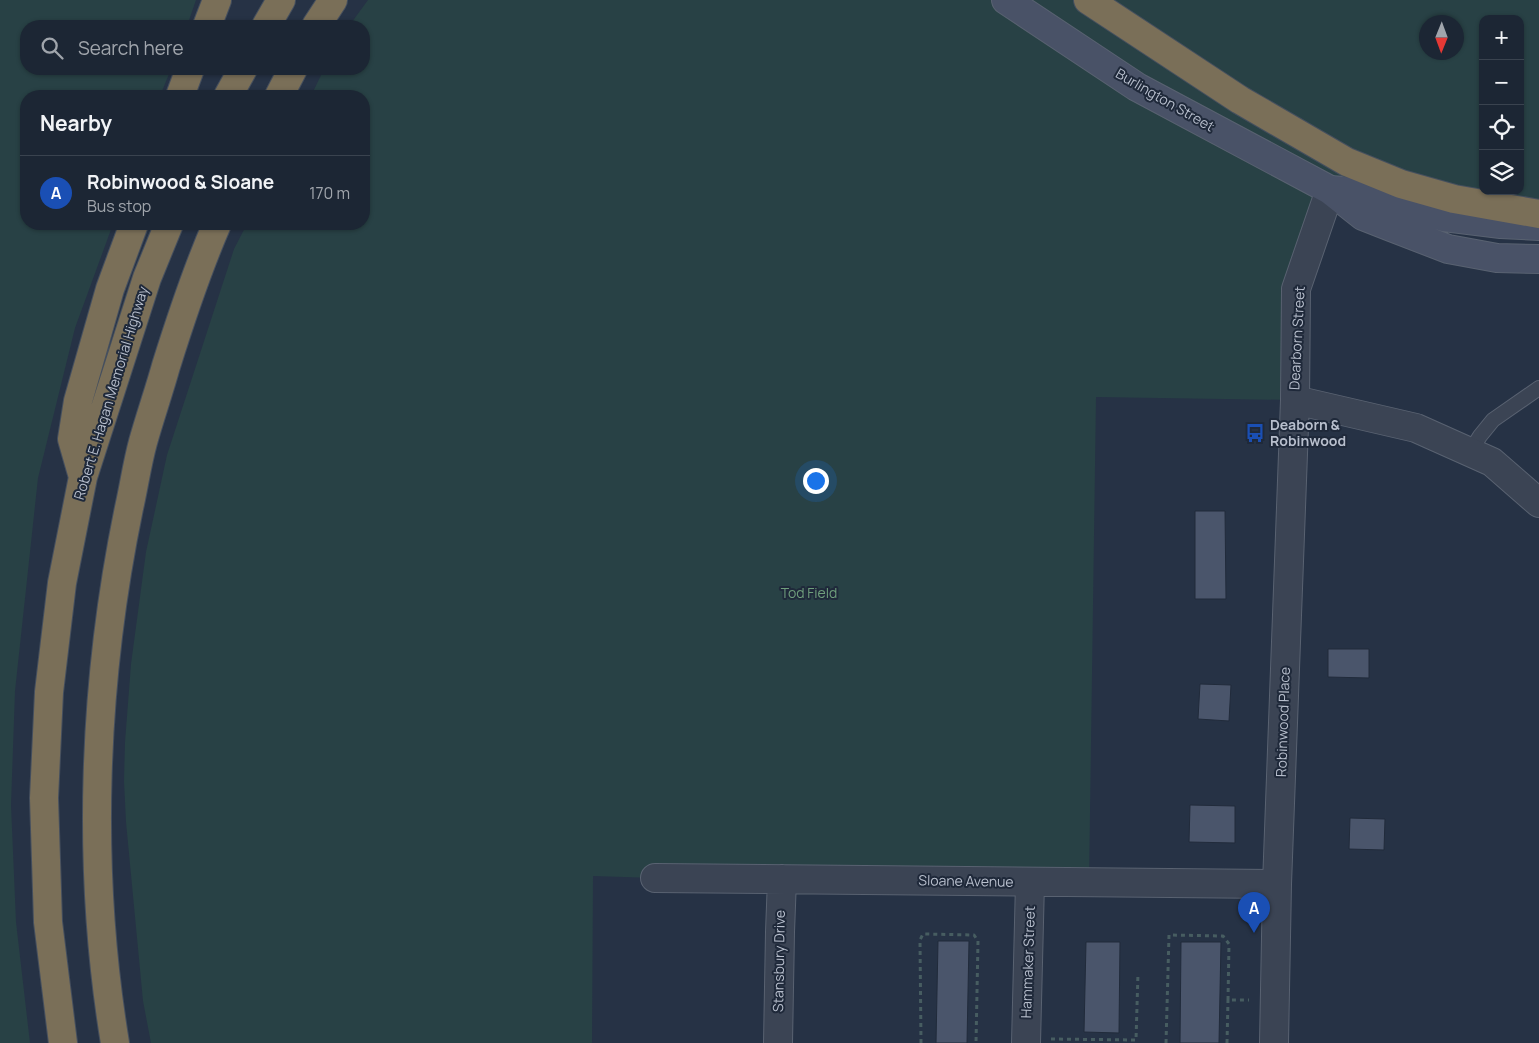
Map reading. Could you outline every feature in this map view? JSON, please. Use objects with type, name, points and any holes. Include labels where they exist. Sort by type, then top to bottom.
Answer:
[{"type":"highway","points":[[209,20],[217,0]]},
{"type":"highway","points":[[269,20],[281,0]]},
{"type":"highway","points":[[320,20],[333,0]]},
{"type":"highway","points":[[1088,0],[1240,100],[1347,162],[1401,184],[1454,199],[1539,214]]},
{"type":"highway","points":[[182,90],[188,75]]},
{"type":"highway","points":[[231,90],[240,75]]},
{"type":"highway","points":[[282,90],[290,75]]},
{"type":"highway","points":[[83,477],[72,439],[78,401],[110,289],[132,230]]},
{"type":"highway","name":"Robert E. Hagan Memorial Highway","points":[[63,1043],[48,922],[44,798],[49,692],[62,583],[83,477],[147,278],[167,230]]},
{"type":"highway","points":[[115,1043],[108,1002],[100,911],[97,821],[104,663],[120,554],[143,443],[186,304],[215,230]]},
{"type":"street","name":"Burlington Street","points":[[1006,0],[1138,87],[1330,190],[1363,216],[1448,249],[1498,258],[1539,259]]},
{"type":"street","name":"Burlington Street","points":[[1330,190],[1372,194],[1444,217],[1501,224],[1539,226]]},
{"type":"street","name":"Dearborn Street","points":[[1330,190],[1296,289],[1294,400],[1416,428],[1492,462],[1539,502]]},
{"type":"street","name":"Robinwood Place","points":[[1274,1043],[1277,884],[1294,400]]},
{"type":"street","name":"Sloane Avenue","points":[[655,878],[1277,884]]},
{"type":"street","name":"Stansbury Drive","points":[[778,1043],[782,879]]},
{"type":"street","name":"Hammaker Street","points":[[1026,1041],[1030,882]]},
{"type":"lane","points":[[1470,452],[1493,420],[1539,388]]},
{"type":"path","points":[[921,1043],[920,940],[923,934],[974,935],[978,941],[976,1043]]},
{"type":"path","points":[[1166,1043],[1168,935],[1223,936],[1229,944],[1227,1043]]},
{"type":"path","points":[[1026,1041],[1136,1041],[1138,973]]},
{"type":"path","points":[[1228,1000],[1246,1000]]},
{"type":"green space","points":[[0,0],[196,0],[189,20],[20,20],[20,75],[169,75],[162,90],[20,90],[20,230],[111,230],[75,328],[38,478],[15,691],[11,805],[16,922],[30,1043],[0,1043]]},
{"type":"green space","name":"Tod Field","points":[[368,0],[1539,0],[1539,226],[1330,190],[1296,289],[1295,400],[1096,397],[1089,882],[593,876],[592,1043],[151,1043],[143,1001],[126,822],[125,742],[131,664],[146,552],[167,455],[234,249],[244,230],[370,230],[370,90],[314,90],[321,75],[370,75],[370,20],[353,20]]},
{"type":"building","points":[[1195,511],[1225,511],[1226,599],[1195,599]]},
{"type":"building","points":[[1328,649],[1369,649],[1369,678],[1328,677]]},
{"type":"building","points":[[1200,684],[1231,685],[1229,721],[1198,719]]},
{"type":"building","points":[[1190,805],[1235,806],[1235,843],[1189,842]]},
{"type":"building","points":[[1350,818],[1385,819],[1384,850],[1349,849]]},
{"type":"building","points":[[938,941],[969,941],[967,1043],[936,1043]]},
{"type":"building","points":[[1086,942],[1120,942],[1119,1033],[1084,1032]]},
{"type":"building","points":[[1181,942],[1221,942],[1219,1043],[1180,1043]]},
{"type":"place","name":"Deaborn & Robinwood","points":[[1255,433]]},
{"type":"place","name":"Robinwood & Sloane","points":[[1254,933]]}]
